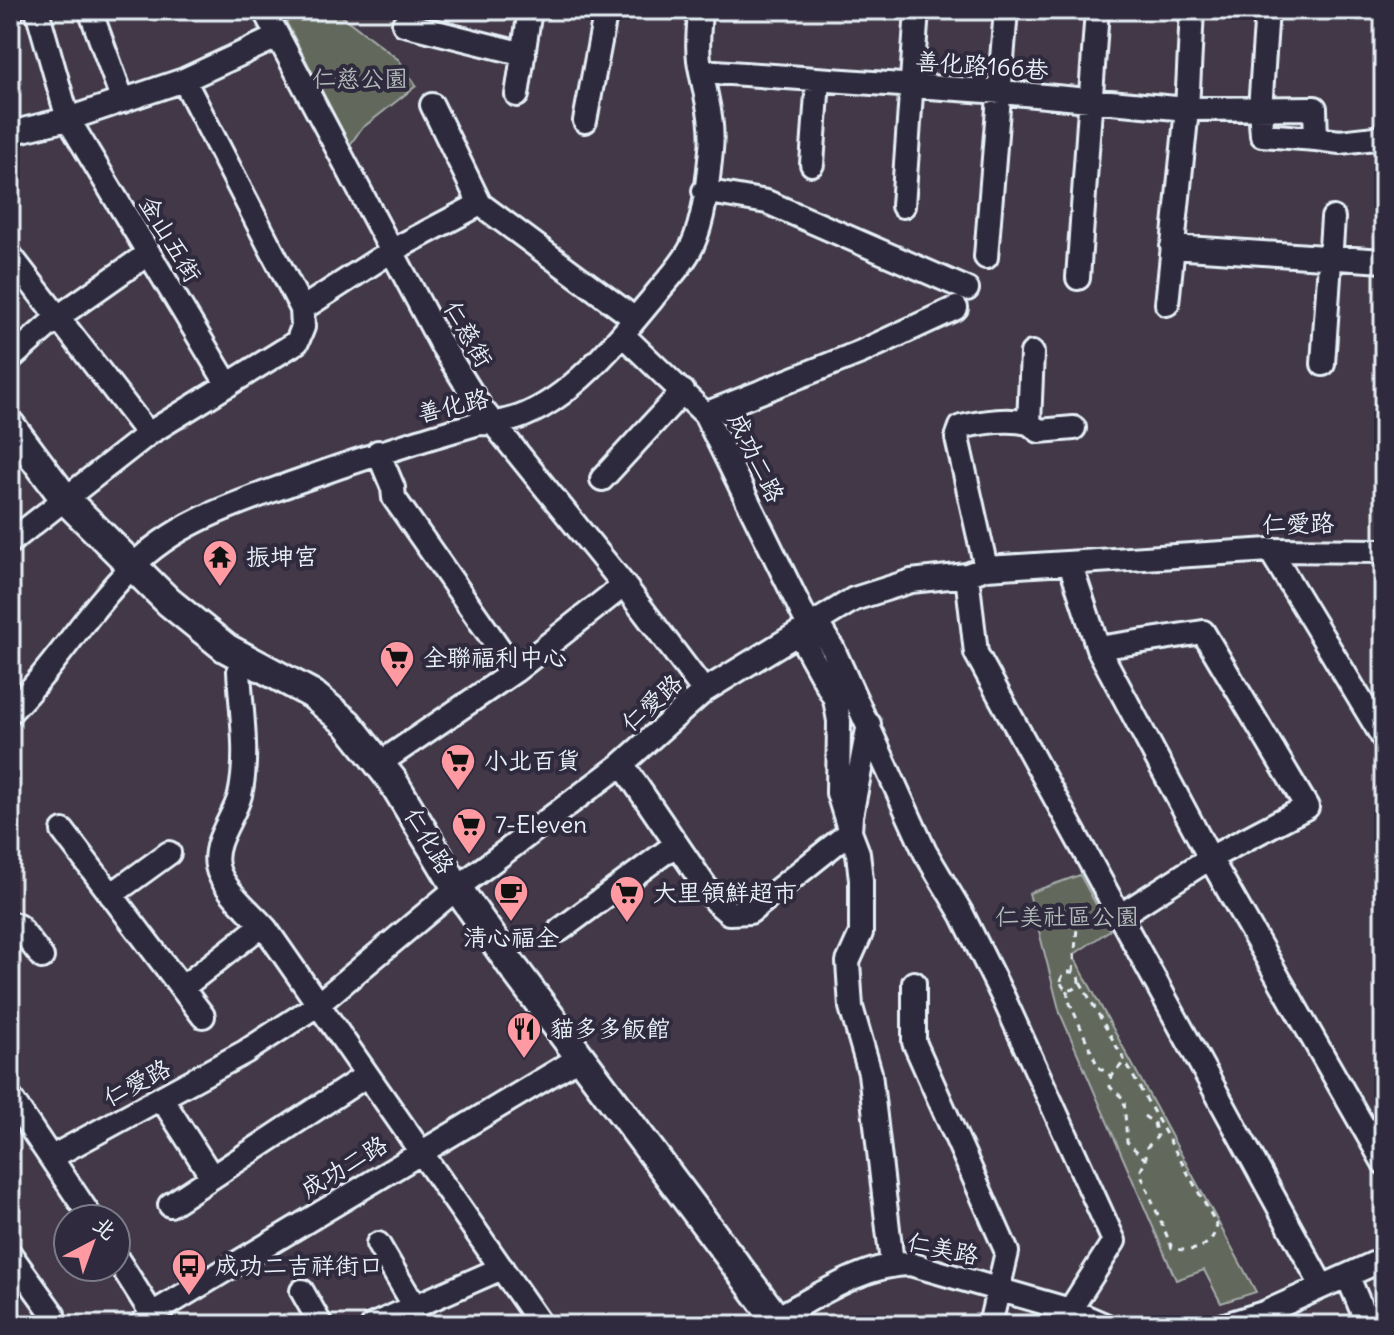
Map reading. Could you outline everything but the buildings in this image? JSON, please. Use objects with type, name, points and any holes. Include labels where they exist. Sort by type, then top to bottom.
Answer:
[{"type":"main road","name":"仁化路","points":[[10,425],[66,500],[185,617],[243,658],[279,675],[329,707],[347,723],[380,763],[457,888],[579,1058],[779,1322]]},
{"type":"street","name":"金山五街","points":[[37,10],[68,119],[228,385]]},
{"type":"street","points":[[90,10],[123,101]]},
{"type":"street","name":"仁慈街","points":[[264,10],[441,344],[493,424],[624,585],[704,691]]},
{"type":"street","points":[[517,95],[530,10]]},
{"type":"street","points":[[585,121],[606,10]]},
{"type":"street","name":"善化路","points":[[10,712],[133,566],[165,538],[198,519],[378,452],[479,423],[493,424],[528,414],[588,372],[629,327],[692,247],[711,146],[707,91],[701,71],[700,10]]},
{"type":"street","points":[[903,206],[917,10]]},
{"type":"street","points":[[986,257],[1006,10]]},
{"type":"street","points":[[1078,278],[1097,10]]},
{"type":"street","points":[[1167,304],[1187,109],[1192,10]]},
{"type":"street","points":[[1267,10],[1260,109],[1262,135],[1340,142],[1384,137]]},
{"type":"street","points":[[404,24],[524,54]]},
{"type":"street","points":[[11,129],[68,119],[184,80],[277,37]]},
{"type":"street","name":"善化路166巷","points":[[701,71],[1001,92],[1187,109],[1315,108],[1316,139]]},
{"type":"street","points":[[10,542],[148,434],[297,342],[303,327],[302,309],[184,80]]},
{"type":"street","points":[[812,164],[818,80]]},
{"type":"street","points":[[302,309],[393,250],[480,204],[432,105]]},
{"type":"street","points":[[704,191],[767,202],[962,299],[861,352],[705,414]]},
{"type":"street","name":"成功二路","points":[[480,204],[629,327],[705,414],[808,628],[835,699],[839,721],[838,793],[858,853],[861,933],[848,962],[851,1007],[870,1073],[892,1264]]},
{"type":"street","points":[[1323,364],[1333,218]]},
{"type":"street","points":[[1172,247],[1384,261]]},
{"type":"street","points":[[10,359],[58,317],[149,253]]},
{"type":"street","points":[[10,255],[148,434]]},
{"type":"street","points":[[1029,423],[1032,353]]},
{"type":"street","points":[[602,479],[683,391]]},
{"type":"street","points":[[1074,428],[1039,431],[1029,423],[1015,420],[961,427],[957,438],[976,572],[976,653],[1322,1286]]},
{"type":"street","points":[[378,452],[394,498],[515,671]]},
{"type":"street","points":[[1270,550],[1384,739]]},
{"type":"street","name":"仁愛路","points":[[52,1157],[245,1052],[317,1005],[457,888],[622,764],[704,691],[854,599],[911,581],[1070,563],[1270,550],[1384,551]]},
{"type":"street","points":[[1070,563],[1098,648],[1210,858],[1384,1163]]},
{"type":"street","points":[[380,763],[515,671],[624,585]]},
{"type":"street","name":"成功二路","points":[[808,628],[869,724],[925,852],[962,914],[1004,999],[1114,1241],[1070,1310]]},
{"type":"street","points":[[1098,648],[1203,632],[1307,807],[1117,909]]},
{"type":"street","points":[[243,658],[239,671],[243,770],[240,796],[218,847],[217,865],[224,880],[262,925],[541,1325]]},
{"type":"street","points":[[622,764],[716,902],[729,913],[750,912],[850,832],[869,724]]},
{"type":"street","points":[[63,831],[203,1016]]},
{"type":"street","points":[[560,930],[675,845]]},
{"type":"street","points":[[111,895],[169,853]]},
{"type":"street","points":[[10,923],[18,926],[42,957]]},
{"type":"street","points":[[182,988],[262,925]]},
{"type":"street","points":[[914,983],[914,1042],[1007,1252],[990,1325]]},
{"type":"street","name":"成功二路","points":[[146,1319],[420,1151],[579,1058]]},
{"type":"street","points":[[170,1205],[367,1075]]},
{"type":"street","points":[[162,1099],[212,1177]]},
{"type":"street","points":[[14,1110],[52,1157],[82,1203]]},
{"type":"street","points":[[378,1244],[415,1307]]},
{"type":"street","points":[[10,1254],[53,1314]]},
{"type":"street","points":[[1225,1325],[1264,1313],[1384,1259]]},
{"type":"street","name":"仁美路","points":[[779,1322],[862,1275],[892,1264],[910,1264],[1000,1288],[1070,1310],[1105,1325]]},
{"type":"street","points":[[373,1325],[502,1268]]},
{"type":"street","points":[[1348,1277],[1368,1325]]},
{"type":"street","points":[[129,1283],[146,1319]]},
{"type":"street","points":[[302,1291],[321,1325]]},
{"type":"path","points":[[1117,909],[1078,917],[1073,972],[1156,1123],[1217,1225],[1212,1241],[1205,1247],[1172,1248],[1140,1172],[1146,1160],[1146,1148],[1157,1137],[1156,1123]]},
{"type":"path","points":[[1073,972],[1062,977],[1061,983],[1067,990],[1098,1067],[1111,1076],[1109,1081]]},
{"type":"path","points":[[1067,990],[1076,987],[1078,978]]},
{"type":"path","points":[[1109,1081],[1114,1070],[1125,1062]]},
{"type":"path","points":[[1109,1081],[1127,1107],[1127,1142],[1144,1154],[1146,1160]]},
{"type":"path","points":[[1144,1116],[1156,1123]]},
{"type":"green space","name":"仁慈公園","points":[[280,10],[334,10],[399,60],[416,86],[361,129],[350,145]]},
{"type":"green space","name":"仁美社區公園","points":[[1080,875],[1110,930],[1073,955],[1256,1292],[1221,1303],[1204,1270],[1176,1280],[1060,1013],[1029,893]]},
{"type":"place","name":"振坤宮","points":[[220,588]]},
{"type":"place","name":"全聯福利中心","points":[[397,689]]},
{"type":"place","name":"小北百貨","points":[[458,792]]},
{"type":"place","name":"7-Eleven","points":[[469,856]]},
{"type":"place","name":"清心福全","points":[[511,923]]},
{"type":"place","name":"大里領鮮超市","points":[[627,924]]},
{"type":"place","name":"貓多多飯館","points":[[524,1060]]},
{"type":"place","name":"成功二吉祥街口","points":[[189,1297]]}]
